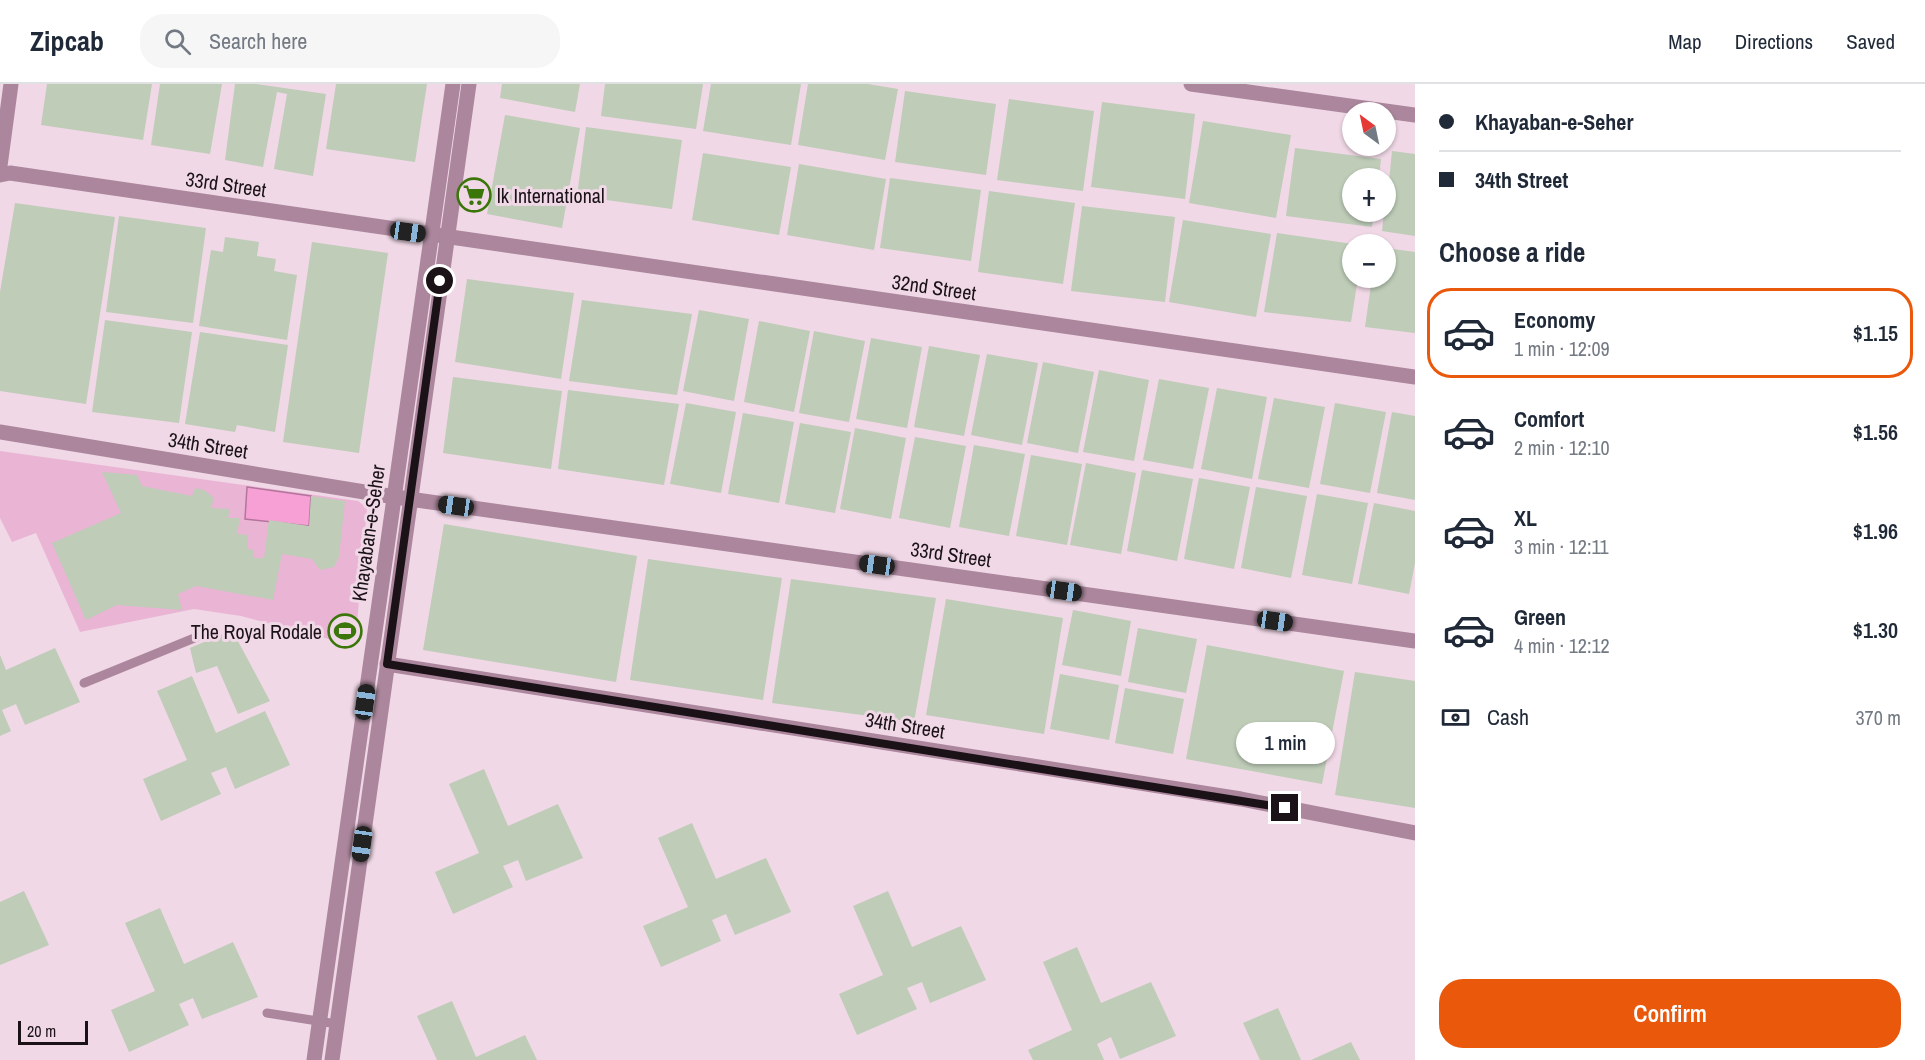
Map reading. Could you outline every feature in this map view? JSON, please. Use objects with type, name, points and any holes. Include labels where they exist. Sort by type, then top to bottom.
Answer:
[{"type":"street","points":[[0,166],[11,84]]},
{"type":"street","name":"Khayaban-e-Seher","points":[[314,1060],[402,498],[439,236],[453,84]]},
{"type":"street","name":"Khayaban-e-Seher","points":[[439,236],[469,84]]},
{"type":"street","points":[[1191,84],[1415,115]]},
{"type":"street","name":"33rd Street","points":[[0,175],[10,173],[439,236]]},
{"type":"street","name":"32nd Street","points":[[439,236],[1415,377]]},
{"type":"street","name":"34th Street","points":[[0,432],[402,498]]},
{"type":"street","name":"Khayaban-e-Seher","points":[[332,1060],[387,664],[402,498]]},
{"type":"street","name":"33rd Street","points":[[402,498],[1415,641]]},
{"type":"street","name":"34th Street","points":[[387,664],[1241,799],[1415,833]]},
{"type":"lane","points":[[84,683],[214,630]]},
{"type":"lane","points":[[267,1013],[337,1024]]},
{"type":"shaded area","points":[[0,451],[358,501],[367,508],[355,646],[241,616],[194,609],[80,632],[36,533],[12,542],[0,518]]},
{"type":"shaded area","points":[[247,487],[311,496],[309,526],[245,519]]},
{"type":"building","points":[[47,84],[152,84],[143,140],[41,125]]},
{"type":"building","points":[[160,84],[222,84],[210,154],[151,145]]},
{"type":"building","points":[[235,84],[256,84],[326,94],[313,176],[274,169],[287,94],[277,92],[263,167],[225,160]]},
{"type":"building","points":[[336,84],[427,84],[415,162],[326,149]]},
{"type":"building","points":[[502,84],[580,84],[575,112],[500,98]]},
{"type":"building","points":[[605,84],[703,84],[696,129],[601,116]]},
{"type":"building","points":[[711,84],[801,84],[791,145],[703,131]]},
{"type":"building","points":[[808,84],[868,84],[898,89],[885,160],[798,145]]},
{"type":"building","points":[[905,91],[996,104],[986,175],[895,162]]},
{"type":"building","points":[[1009,99],[1094,111],[1083,191],[997,180]]},
{"type":"building","points":[[1102,102],[1195,114],[1185,199],[1091,187]]},
{"type":"building","points":[[505,115],[580,128],[562,228],[487,214]]},
{"type":"building","points":[[1203,121],[1291,135],[1276,218],[1189,203]]},
{"type":"building","points":[[586,127],[682,140],[672,209],[577,196]]},
{"type":"building","points":[[1295,148],[1342,154],[1342,156],[1381,159],[1380,168],[1342,168],[1342,222],[1373,222],[1372,227],[1286,216]]},
{"type":"building","points":[[1396,152],[1415,154],[1415,236],[1382,231],[1383,222],[1396,222],[1396,168],[1390,168],[1392,156],[1396,156]]},
{"type":"building","points":[[703,153],[791,167],[779,235],[692,220]]},
{"type":"building","points":[[799,164],[886,179],[874,250],[787,235]]},
{"type":"building","points":[[890,178],[981,190],[971,261],[880,248]]},
{"type":"building","points":[[989,191],[1075,203],[1063,284],[978,272]]},
{"type":"building","points":[[15,203],[115,217],[86,404],[0,391],[0,292]]},
{"type":"building","points":[[1082,206],[1175,217],[1165,302],[1071,291]]},
{"type":"building","points":[[119,216],[206,228],[193,323],[106,312]]},
{"type":"building","points":[[1183,220],[1271,234],[1256,317],[1169,302]]},
{"type":"building","points":[[1277,233],[1342,242],[1342,288],[1356,288],[1351,322],[1264,312]]},
{"type":"building","points":[[225,237],[259,242],[257,256],[276,259],[274,271],[297,275],[287,340],[199,326],[211,250],[223,252]]},
{"type":"building","points":[[312,242],[388,253],[359,453],[283,442]]},
{"type":"building","points":[[1396,249],[1415,252],[1415,333],[1365,327],[1371,288],[1396,288]]},
{"type":"building","points":[[467,279],[574,293],[561,379],[455,362]]},
{"type":"building","points":[[582,300],[692,314],[677,395],[569,381]]},
{"type":"building","points":[[699,310],[749,319],[734,401],[683,391]]},
{"type":"building","points":[[105,320],[192,332],[179,423],[92,412]]},
{"type":"building","points":[[759,321],[810,331],[794,412],[744,402]]},
{"type":"building","points":[[814,331],[865,341],[849,422],[799,413]]},
{"type":"building","points":[[200,332],[288,345],[275,432],[237,425],[235,432],[185,424]]},
{"type":"building","points":[[871,338],[922,347],[907,428],[856,419]]},
{"type":"building","points":[[929,346],[980,355],[964,436],[914,427]]},
{"type":"building","points":[[987,354],[1038,363],[1022,445],[971,435]]},
{"type":"building","points":[[1043,362],[1094,372],[1078,453],[1027,443]]},
{"type":"building","points":[[1099,370],[1149,380],[1134,461],[1083,452]]},
{"type":"building","points":[[453,377],[562,391],[551,469],[443,453]]},
{"type":"building","points":[[1159,379],[1209,388],[1193,469],[1143,460]]},
{"type":"building","points":[[1217,388],[1267,397],[1252,479],[1201,469]]},
{"type":"building","points":[[568,390],[679,404],[664,485],[558,469]]},
{"type":"building","points":[[1274,398],[1325,407],[1309,488],[1258,479]]},
{"type":"building","points":[[686,403],[736,412],[721,493],[670,484]]},
{"type":"building","points":[[1335,403],[1386,412],[1370,493],[1320,484]]},
{"type":"building","points":[[1392,412],[1415,416],[1415,500],[1377,493]]},
{"type":"building","points":[[743,413],[794,422],[779,503],[728,494]]},
{"type":"building","points":[[800,423],[851,432],[835,513],[785,504]]},
{"type":"building","points":[[855,428],[906,438],[891,519],[840,509]]},
{"type":"building","points":[[915,437],[966,446],[950,528],[899,518]]},
{"type":"building","points":[[974,445],[1025,454],[1009,536],[959,527]]},
{"type":"building","points":[[1031,455],[1082,464],[1067,545],[1016,536]]},
{"type":"building","points":[[1086,463],[1136,473],[1121,554],[1070,545]]},
{"type":"building","points":[[1142,470],[1193,479],[1177,561],[1127,551]]},
{"type":"building","points":[[102,472],[137,475],[142,486],[192,496],[195,488],[204,490],[214,498],[211,508],[230,509],[228,518],[240,518],[237,534],[248,535],[248,549],[254,550],[254,558],[264,558],[269,520],[309,526],[311,496],[345,501],[339,557],[334,567],[320,570],[312,559],[282,554],[273,600],[196,586],[178,594],[182,610],[117,605],[86,620],[52,543],[121,513]]},
{"type":"building","points":[[1199,478],[1250,487],[1234,569],[1184,559]]},
{"type":"building","points":[[1256,487],[1307,496],[1291,578],[1241,568]]},
{"type":"building","points":[[1317,494],[1368,503],[1352,584],[1302,575]]},
{"type":"building","points":[[1374,503],[1415,511],[1415,563],[1409,594],[1358,584]]},
{"type":"building","points":[[444,524],[637,556],[616,682],[423,650]]},
{"type":"building","points":[[648,559],[782,578],[763,700],[630,680]]},
{"type":"building","points":[[791,579],[936,598],[914,722],[772,703]]},
{"type":"building","points":[[946,599],[1063,618],[1044,734],[926,715]]},
{"type":"building","points":[[1073,610],[1131,621],[1121,676],[1062,665]]},
{"type":"building","points":[[1138,628],[1197,639],[1186,693],[1128,682]]},
{"type":"building","points":[[232,630],[270,701],[238,714],[217,666],[196,673],[190,648]]},
{"type":"building","points":[[1207,645],[1344,671],[1322,784],[1186,759]]},
{"type":"building","points":[[55,648],[80,702],[25,725],[16,704],[2,710],[11,731],[0,736],[0,655],[6,670]]},
{"type":"building","points":[[1355,672],[1415,681],[1415,808],[1335,795]]},
{"type":"building","points":[[1060,674],[1119,685],[1109,740],[1050,729]]},
{"type":"building","points":[[192,676],[216,733],[265,711],[290,765],[235,789],[226,767],[211,773],[221,794],[161,821],[143,779],[187,760],[157,691]]},
{"type":"building","points":[[1125,688],[1184,699],[1173,754],[1115,743]]},
{"type":"building","points":[[484,769],[508,826],[558,804],[583,858],[526,881],[518,860],[503,866],[513,887],[453,914],[435,872],[479,853],[449,784]]},
{"type":"building","points":[[692,823],[716,879],[766,858],[791,912],[735,935],[726,914],[712,920],[721,941],[661,967],[643,926],[688,907],[658,838]]},
{"type":"building","points":[[24,891],[49,945],[0,965],[0,902]]},
{"type":"building","points":[[888,891],[912,947],[961,926],[986,980],[930,1003],[922,982],[907,988],[917,1009],[857,1035],[839,994],[883,975],[853,906]]},
{"type":"building","points":[[160,908],[184,964],[233,942],[258,997],[202,1019],[193,998],[179,1004],[189,1025],[129,1052],[111,1010],[155,991],[125,923]]},
{"type":"building","points":[[1077,947],[1101,1003],[1151,982],[1176,1036],[1120,1059],[1111,1037],[1097,1044],[1104,1060],[1033,1060],[1028,1050],[1072,1030],[1043,962]]},
{"type":"building","points":[[452,1001],[476,1057],[525,1035],[537,1060],[437,1060],[417,1016]]},
{"type":"building","points":[[1278,1008],[1301,1060],[1260,1060],[1243,1023]]},
{"type":"building","points":[[1351,1042],[1360,1060],[1311,1060]]},
{"type":"place","name":"lk International","points":[[474,195]]},
{"type":"place","name":"The Royal Rodale","points":[[345,631]]},
{"type":"route","points":[[440,281],[387,664],[1241,799],[1285,808]]}]
